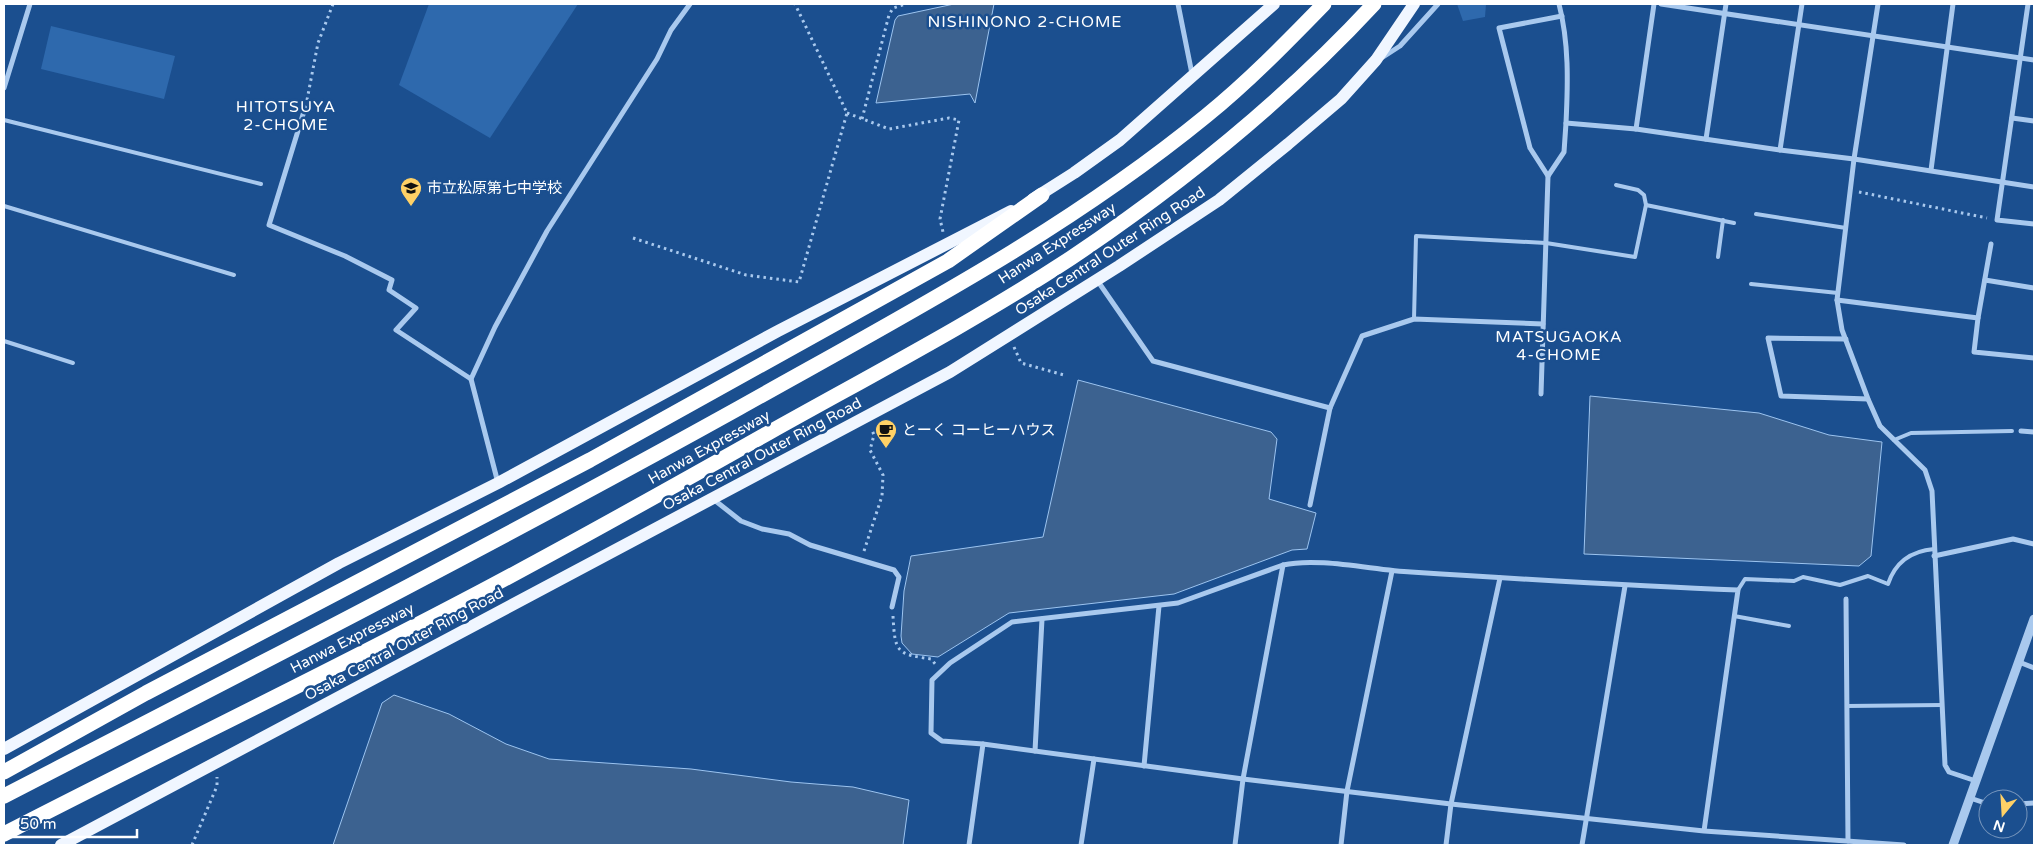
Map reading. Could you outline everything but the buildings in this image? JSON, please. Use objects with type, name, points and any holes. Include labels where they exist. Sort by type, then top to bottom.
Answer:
[{"type":"highway","name":"Hanwa Expressway","points":[[4,796],[448,566],[614,477],[990,266],[1053,227],[1120,181],[1207,115],[1282,47],[1324,4]]},
{"type":"highway","name":"Hanwa Expressway","points":[[4,834],[466,600],[708,467],[1007,297],[1086,247],[1230,141],[1302,76],[1374,4]]},
{"type":"highway","points":[[4,772],[146,693],[533,490],[948,261],[1042,195]]},
{"type":"main road","points":[[4,749],[339,563],[498,483],[778,331],[1042,195],[1120,140],[1274,4]]},
{"type":"main road","name":"Osaka Central Outer Ring Road","points":[[61,845],[950,372],[1097,280],[1219,200],[1341,98],[1376,60],[1414,4]]},
{"type":"street","points":[[4,88],[30,4]]},
{"type":"street","points":[[498,483],[471,379],[495,327],[547,231],[657,58],[671,30],[690,4]]},
{"type":"street","points":[[1178,4],[1192,78]]},
{"type":"street","points":[[1376,60],[1400,46],[1438,4]]},
{"type":"street","points":[[1541,394],[1548,176],[1564,152],[1566,123],[1568,70],[1565,30],[1559,4]]},
{"type":"street","points":[[1636,129],[1654,4]]},
{"type":"street","points":[[1661,4],[2034,60]]},
{"type":"street","points":[[1706,139],[1726,4]]},
{"type":"street","points":[[1780,150],[1802,4]]},
{"type":"street","points":[[1878,4],[1854,158],[1837,300],[1842,330],[1880,426],[1925,470],[1932,491],[1945,765],[1949,772],[1976,781]]},
{"type":"street","points":[[1931,170],[1953,4]]},
{"type":"street","points":[[2028,4],[1998,220],[2034,224]]},
{"type":"street","points":[[1548,176],[1530,148],[1499,28],[1562,16]]},
{"type":"street","points":[[305,108],[269,225],[345,256],[392,280],[389,290],[416,308],[396,330],[471,379]]},
{"type":"street","points":[[2012,118],[2034,121]]},
{"type":"street","points":[[1566,123],[1636,129],[1780,150],[1854,158],[2034,187]]},
{"type":"street","points":[[1991,244],[1974,352],[2034,358]]},
{"type":"street","points":[[1097,280],[1154,361],[1330,408]]},
{"type":"street","points":[[1985,280],[2034,288]]},
{"type":"street","points":[[1837,300],[1978,318]]},
{"type":"street","points":[[1310,505],[1330,408],[1362,336],[1414,319],[1543,324]]},
{"type":"street","points":[[1846,339],[1768,338],[1781,396],[1868,399]]},
{"type":"street","points":[[2021,431],[2034,432]]},
{"type":"street","points":[[712,499],[741,521],[789,534],[810,546],[894,570],[899,577],[892,607]]},
{"type":"street","points":[[1934,556],[2013,539],[2034,544]]},
{"type":"street","points":[[1704,831],[1738,590],[1625,586],[1392,571],[1300,561],[1283,565],[1178,604],[1012,622],[950,663],[932,680],[931,733],[942,741],[983,744],[1243,779],[1451,804],[1704,831],[1904,845]]},
{"type":"street","points":[[1235,845],[1243,779],[1283,565]]},
{"type":"street","points":[[1342,845],[1347,791],[1392,571]]},
{"type":"street","points":[[1446,845],[1451,804],[1500,578]]},
{"type":"street","points":[[1582,845],[1625,586]]},
{"type":"street","points":[[1846,599],[1848,841]]},
{"type":"street","points":[[1144,766],[1159,606]]},
{"type":"street","points":[[1035,751],[1042,619]]},
{"type":"street","points":[[1953,845],[2034,619]]},
{"type":"street","points":[[2019,662],[2034,668]]},
{"type":"street","points":[[969,845],[983,744]]},
{"type":"street","points":[[1080,845],[1094,759]]},
{"type":"street","points":[[1970,798],[1978,801]]},
{"type":"lane","points":[[4,120],[261,184]]},
{"type":"lane","points":[[1414,319],[1416,236],[1546,243],[1635,257],[1646,205],[1644,195],[1638,190],[1616,186]]},
{"type":"lane","points":[[1646,205],[1734,223]]},
{"type":"lane","points":[[4,206],[234,275]]},
{"type":"lane","points":[[1756,214],[1846,228]]},
{"type":"lane","points":[[1718,257],[1723,220]]},
{"type":"lane","points":[[1751,284],[1838,293]]},
{"type":"lane","points":[[4,342],[73,363]]},
{"type":"lane","points":[[1894,440],[1911,433],[2012,431]]},
{"type":"lane","points":[[1738,590],[1745,579],[1794,581],[1803,577],[1840,585],[1868,576],[1888,584],[1892,571],[1912,554],[1934,549]]},
{"type":"lane","points":[[1734,616],[1789,626]]},
{"type":"lane","points":[[1847,706],[1942,705]]},
{"type":"path","points":[[305,108],[318,43],[333,4]]},
{"type":"path","points":[[633,238],[746,275],[799,282],[847,113],[795,4]]},
{"type":"path","points":[[862,119],[890,15],[893,8],[906,4]]},
{"type":"path","points":[[1851,191],[1998,220]]},
{"type":"path","points":[[861,560],[882,496],[883,475],[870,450],[874,435],[872,429]]},
{"type":"path","points":[[892,607],[896,641],[901,652],[906,655],[931,659],[941,671]]},
{"type":"path","points":[[192,845],[217,786],[217,776]]},
{"type":"shaded area","points":[[429,4],[578,4],[490,138],[399,85]]},
{"type":"shaded area","points":[[954,4],[994,4],[975,103],[970,94],[876,103],[895,20],[898,16]]},
{"type":"shaded area","points":[[1457,4],[1486,4],[1485,17],[1463,21]]},
{"type":"shaded area","points":[[51,26],[175,56],[164,99],[41,69]]},
{"type":"shaded area","points":[[1078,380],[1271,432],[1277,439],[1269,499],[1316,513],[1307,549],[1292,550],[1174,594],[1009,613],[938,657],[912,654],[902,643],[901,636],[904,591],[911,556],[1043,537]]},
{"type":"shaded area","points":[[1590,396],[1759,413],[1829,435],[1882,442],[1871,556],[1859,566],[1584,554]]},
{"type":"shaded area","points":[[394,695],[449,714],[506,744],[549,759],[691,769],[791,782],[853,787],[909,800],[903,845],[333,845],[382,703]]},
{"type":"place","name":"市立松原第七中学校","points":[[411,207]]},
{"type":"place","name":"とーく コーヒーハウス","points":[[886,449]]},
{"type":"district","name":"NISHINONO 2-CHOME","points":[[1025,21]]},
{"type":"district","name":"HITOTSUYA 2-CHOME","points":[[286,115]]},
{"type":"district","name":"MATSUGAOKA 4-CHOME","points":[[1559,345]]}]
